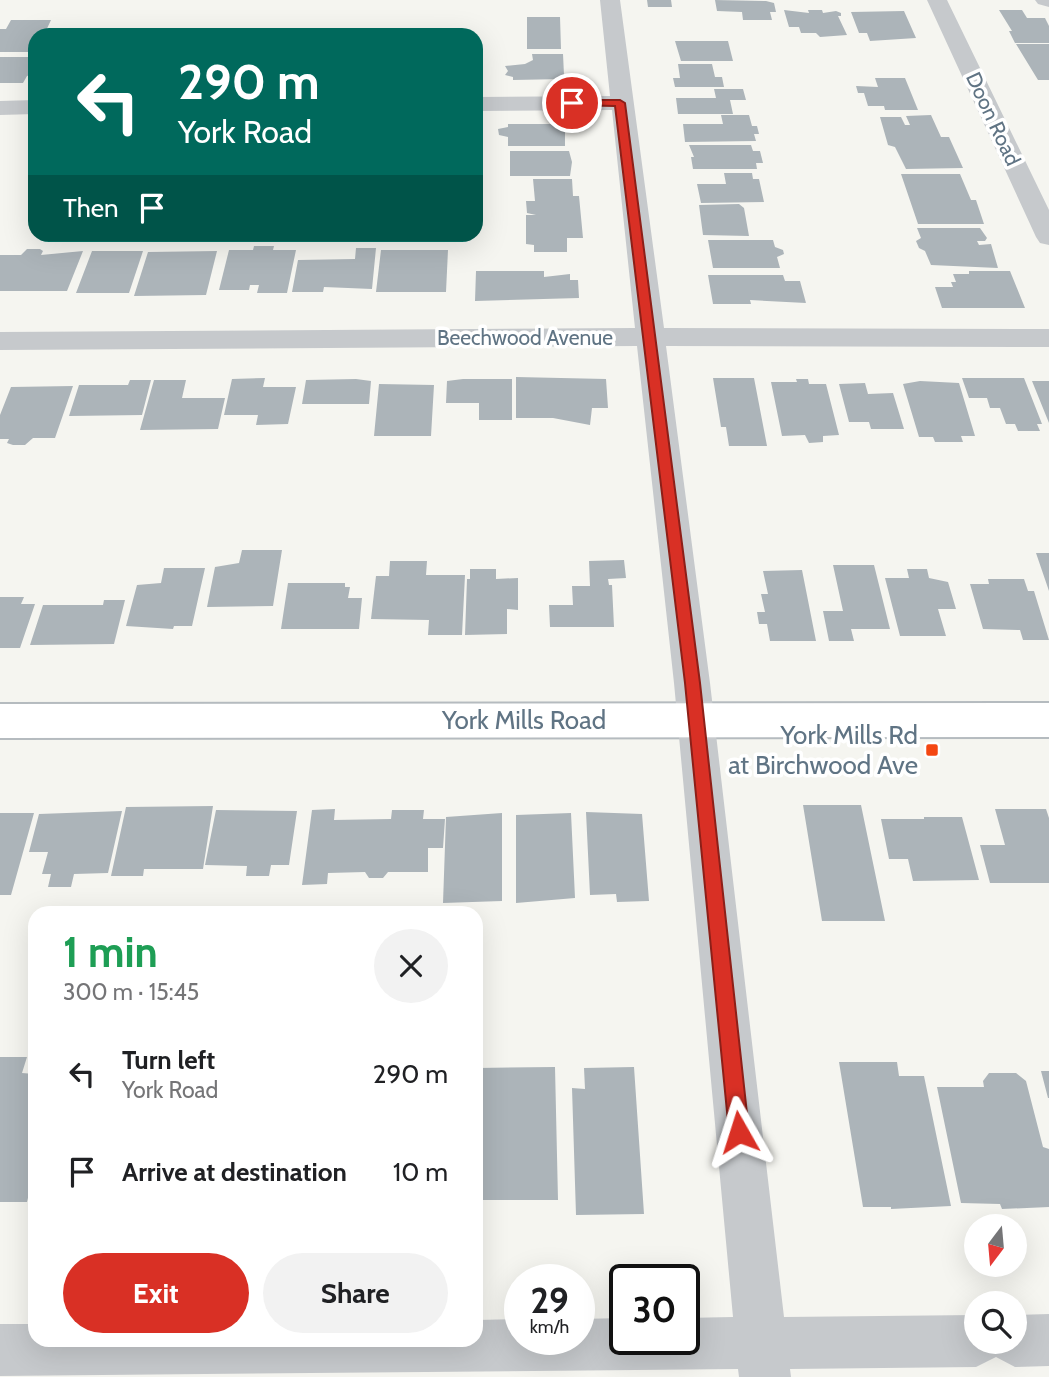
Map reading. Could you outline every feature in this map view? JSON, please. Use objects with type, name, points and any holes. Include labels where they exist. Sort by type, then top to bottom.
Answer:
[{"type":"main road","name":"York Mills Road","points":[[0,721],[1049,720]]},
{"type":"street","points":[[610,0],[620,103],[696,720],[763,1361]]},
{"type":"street","name":"Doon Road","points":[[937,0],[1049,237]]},
{"type":"street","points":[[483,104],[620,103]]},
{"type":"street","points":[[0,108],[28,107]]},
{"type":"street","name":"Beechwood Avenue","points":[[0,341],[650,337],[1049,338]]},
{"type":"street","points":[[1027,1341],[1049,1340]]},
{"type":"street","points":[[0,1350],[763,1361],[964,1342]]},
{"type":"building","points":[[647,0],[671,0],[672,7],[648,7]]},
{"type":"building","points":[[715,0],[766,1],[774,3],[776,12],[770,12],[772,20],[743,20],[742,12],[717,11]]},
{"type":"building","points":[[784,10],[809,13],[808,10],[822,10],[823,13],[836,11],[841,13],[841,16],[838,16],[847,35],[820,37],[816,33],[801,33],[799,27],[789,27]]},
{"type":"building","points":[[999,10],[1022,10],[1027,18],[1045,18],[1049,26],[1049,43],[1015,43],[1009,31],[1012,31]]},
{"type":"building","points":[[904,11],[916,38],[870,41],[867,33],[859,33],[851,12]]},
{"type":"building","points":[[527,17],[560,17],[561,49],[527,49]]},
{"type":"building","points":[[11,20],[51,20],[47,28],[28,28],[28,52],[0,52],[0,29],[6,29]]},
{"type":"building","points":[[675,41],[728,41],[733,61],[681,61]]},
{"type":"building","points":[[1016,44],[1049,44],[1049,80],[1038,80]]},
{"type":"building","points":[[532,54],[563,54],[564,75],[561,75],[564,79],[513,80],[513,77],[505,75],[508,71],[505,66],[525,64],[533,60]]},
{"type":"building","points":[[0,57],[28,57],[28,76],[23,83],[0,83]]},
{"type":"building","points":[[678,64],[712,64],[715,77],[722,77],[724,87],[675,87],[673,78],[680,78]]},
{"type":"building","points":[[875,78],[905,78],[918,110],[885,110],[884,106],[868,106],[864,93],[858,93],[856,86],[878,87]]},
{"type":"building","points":[[714,89],[743,89],[746,100],[730,100],[733,114],[678,114],[676,98],[716,98]]},
{"type":"building","points":[[721,115],[749,115],[752,126],[757,126],[759,134],[754,134],[756,141],[685,142],[683,124],[723,124]]},
{"type":"building","points":[[931,115],[941,137],[949,137],[963,168],[906,169],[895,147],[888,145],[880,117],[901,117],[905,125],[910,125],[906,116]]},
{"type":"building","points":[[508,124],[565,124],[565,146],[508,146],[508,137],[499,135],[498,129],[508,127]]},
{"type":"building","points":[[689,145],[751,145],[753,151],[760,151],[763,163],[756,163],[757,169],[693,169],[691,157],[694,157]]},
{"type":"building","points":[[510,151],[569,151],[572,162],[570,176],[510,176]]},
{"type":"building","points":[[724,173],[752,173],[753,179],[759,179],[764,202],[701,203],[697,184],[726,184]]},
{"type":"building","points":[[901,174],[960,174],[971,200],[976,200],[984,224],[918,224]]},
{"type":"building","points":[[533,179],[572,179],[573,196],[579,196],[583,238],[567,238],[567,252],[534,252],[534,245],[526,244],[526,215],[536,215],[527,213],[526,201],[535,201]]},
{"type":"building","points":[[739,204],[744,208],[749,236],[703,235],[699,205]]},
{"type":"building","points":[[917,228],[980,228],[987,238],[985,241],[977,241],[979,245],[991,244],[998,268],[931,265],[925,251],[919,248],[916,241],[921,238]]},
{"type":"building","points":[[708,240],[773,240],[775,247],[783,250],[784,254],[777,257],[780,268],[713,268]]},
{"type":"building","points":[[254,246],[274,246],[273,250],[296,250],[287,293],[257,293],[259,285],[250,285],[249,290],[219,290],[229,250],[253,250]]},
{"type":"building","points":[[356,248],[376,248],[372,289],[324,287],[323,292],[292,292],[298,260],[355,259]]},
{"type":"building","points":[[27,249],[40,249],[43,251],[41,255],[83,251],[67,291],[0,291],[0,255],[21,255]]},
{"type":"building","points":[[381,250],[448,250],[446,292],[376,292]]},
{"type":"building","points":[[92,251],[143,251],[129,293],[76,293]]},
{"type":"building","points":[[217,251],[206,295],[134,296],[148,252]]},
{"type":"building","points":[[476,271],[544,271],[544,277],[570,274],[570,280],[578,280],[579,298],[475,301]]},
{"type":"building","points":[[969,271],[1010,271],[1025,308],[942,308],[935,287],[953,287],[951,282],[956,282],[953,274],[969,274]]},
{"type":"building","points":[[708,275],[783,275],[785,281],[800,281],[806,303],[750,300],[751,304],[713,304]]},
{"type":"building","points":[[516,377],[606,379],[608,408],[592,408],[590,425],[553,418],[516,418]]},
{"type":"building","points":[[265,378],[263,387],[296,387],[288,424],[256,425],[258,415],[224,415],[232,379]]},
{"type":"building","points":[[713,378],[754,378],[767,446],[729,446],[726,427],[721,427]]},
{"type":"building","points":[[962,378],[1024,378],[1042,424],[1037,424],[1040,431],[1018,431],[1015,424],[1006,424],[1000,408],[990,408],[987,398],[969,398]]},
{"type":"building","points":[[512,379],[512,420],[479,420],[479,403],[446,403],[447,381]]},
{"type":"building","points":[[796,379],[808,379],[809,384],[826,384],[839,435],[823,436],[823,442],[809,443],[805,435],[782,436],[771,382],[797,382]]},
{"type":"building","points":[[130,380],[151,380],[142,415],[69,416],[79,385],[128,385]]},
{"type":"building","points":[[154,380],[186,380],[182,398],[225,398],[218,429],[140,430]]},
{"type":"building","points":[[306,380],[371,381],[369,404],[302,404]]},
{"type":"building","points":[[920,381],[959,383],[975,436],[961,436],[963,442],[935,442],[933,437],[919,437],[903,384]]},
{"type":"building","points":[[1032,381],[1049,381],[1049,423]]},
{"type":"building","points":[[865,383],[868,394],[893,393],[904,429],[871,429],[869,422],[849,422],[839,384]]},
{"type":"building","points":[[379,384],[434,385],[431,436],[374,436]]},
{"type":"building","points":[[73,386],[55,438],[33,438],[25,445],[13,445],[7,443],[9,439],[0,439],[0,415],[11,387]]},
{"type":"building","points":[[242,550],[282,550],[273,606],[207,607],[215,567],[239,563]]},
{"type":"building","points":[[1036,553],[1049,553],[1049,591]]},
{"type":"building","points":[[624,560],[626,578],[608,579],[609,585],[612,585],[614,627],[550,627],[549,605],[573,605],[572,586],[590,586],[589,561]]},
{"type":"building","points":[[390,561],[427,561],[426,575],[465,575],[462,635],[428,635],[429,620],[371,619],[376,576],[389,576]]},
{"type":"building","points":[[833,565],[874,565],[890,629],[851,629],[854,641],[829,641],[823,611],[843,611]]},
{"type":"building","points":[[164,568],[205,568],[192,626],[174,626],[173,629],[126,626],[137,585],[161,583]]},
{"type":"building","points":[[470,569],[496,569],[496,579],[518,578],[518,610],[507,609],[507,634],[465,635],[467,579],[470,579]]},
{"type":"building","points":[[907,569],[927,569],[929,578],[948,582],[956,609],[938,609],[946,636],[900,636],[885,578],[909,578]]},
{"type":"building","points":[[802,570],[816,641],[770,641],[767,624],[759,624],[757,612],[765,612],[761,594],[768,594],[763,571]]},
{"type":"building","points":[[988,579],[1024,579],[1028,591],[1034,591],[1049,640],[1023,640],[1020,630],[983,629],[970,584],[989,584]]},
{"type":"building","points":[[288,583],[345,583],[345,587],[350,587],[348,598],[362,598],[359,629],[281,629]]},
{"type":"building","points":[[0,597],[24,597],[21,604],[35,604],[20,648],[0,648]]},
{"type":"building","points":[[104,600],[125,600],[114,644],[30,645],[43,605],[103,605]]},
{"type":"building","points":[[803,805],[861,805],[885,921],[822,921]]},
{"type":"building","points":[[213,806],[203,869],[144,869],[143,876],[111,876],[126,807]]},
{"type":"building","points":[[335,809],[334,820],[391,819],[392,810],[424,810],[423,819],[445,819],[443,848],[428,848],[428,872],[388,872],[383,878],[369,878],[365,872],[328,873],[327,884],[302,885],[312,810]]},
{"type":"building","points":[[995,809],[1046,809],[1049,818],[1049,883],[990,883],[980,845],[1005,845]]},
{"type":"building","points":[[216,810],[297,811],[289,865],[271,865],[269,876],[246,876],[247,866],[205,865]]},
{"type":"building","points":[[122,811],[108,873],[74,874],[71,887],[48,887],[51,874],[42,874],[48,852],[29,852],[39,814]]},
{"type":"building","points":[[586,812],[642,814],[649,901],[617,902],[616,894],[590,895]]},
{"type":"building","points":[[0,813],[34,813],[11,895],[0,895]]},
{"type":"building","points":[[502,813],[502,901],[443,903],[446,817]]},
{"type":"building","points":[[571,813],[575,898],[516,903],[516,815]]},
{"type":"building","points":[[962,817],[979,880],[913,881],[908,859],[889,859],[881,819]]},
{"type":"building","points":[[0,1057],[27,1057],[22,1073],[28,1073],[28,1198],[27,1202],[0,1202]]},
{"type":"building","points":[[839,1062],[897,1062],[899,1076],[924,1076],[951,1206],[891,1209],[863,1207]]},
{"type":"building","points":[[555,1067],[558,1200],[483,1200],[483,1068]]},
{"type":"building","points":[[634,1067],[644,1214],[576,1215],[572,1088],[585,1089],[584,1068]]},
{"type":"building","points":[[1041,1071],[1049,1071],[1049,1098],[1048,1098]]},
{"type":"building","points":[[989,1073],[1016,1073],[1026,1081],[1043,1147],[1049,1149],[1049,1207],[1002,1209],[1000,1204],[961,1203],[937,1087],[984,1087],[983,1081]]},
{"type":"place","name":"York Mills Rd at Birchwood Ave","points":[[932,750]]},
{"type":"route","points":[[572,103],[620,103],[653,352],[701,758],[739,1132]]}]
